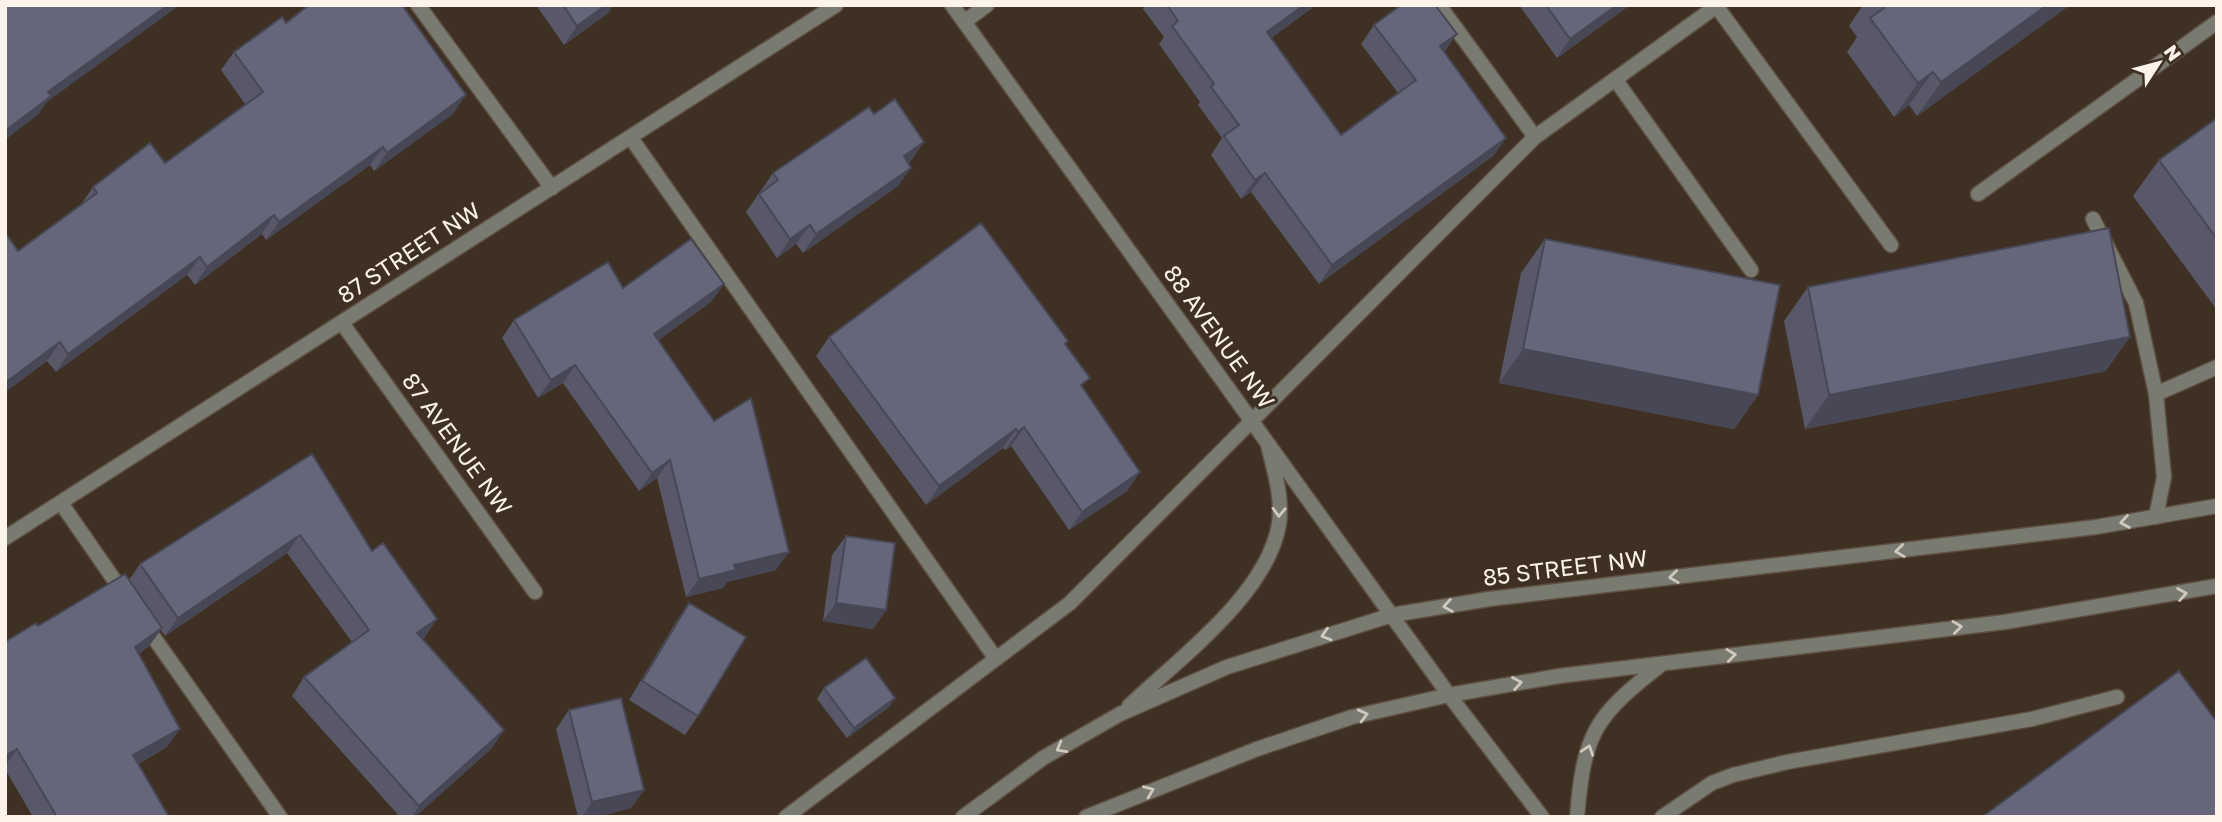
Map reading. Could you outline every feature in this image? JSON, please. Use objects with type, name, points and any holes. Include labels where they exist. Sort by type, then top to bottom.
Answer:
[{"type":"street","points":[[418,5],[552,188]]},
{"type":"street","name":"87 STREET NW","points":[[5,538],[836,5]]},
{"type":"street","name":"88 AVENUE NW","points":[[952,5],[1268,445],[1542,817]]},
{"type":"street","points":[[964,22],[986,5]]},
{"type":"street","points":[[1439,5],[1535,137]]},
{"type":"street","points":[[786,817],[1070,603],[1535,137],[1717,6],[1891,245]]},
{"type":"street","points":[[1978,194],[2217,22]]},
{"type":"street","points":[[1615,79],[1751,270]]},
{"type":"street","points":[[631,138],[996,659]]},
{"type":"street","points":[[2093,219],[2136,303],[2157,394],[2164,477],[2156,517]]},
{"type":"street","name":"87 AVENUE NW","points":[[342,323],[535,592]]},
{"type":"street","points":[[2157,394],[2217,367]]},
{"type":"street","points":[[1120,713],[1237,604],[1258,578],[1272,548],[1279,523],[1280,493],[1268,445]]},
{"type":"street","points":[[61,503],[280,817]]},
{"type":"street","name":"85 STREET NW","points":[[963,817],[1043,758],[1120,713],[1227,667],[1392,615],[1489,599],[1985,541],[2217,506]]},
{"type":"street","points":[[1086,817],[1256,749],[1352,717],[1450,695],[1559,676],[2005,621],[2217,586]]},
{"type":"street","points":[[1577,817],[1587,751],[1597,727],[1609,707],[1663,663]]},
{"type":"street","points":[[1662,817],[1712,783],[1733,775],[1787,762],[2032,719],[2117,697]]},
{"type":"building","points":[[5,5],[168,5],[48,92],[51,96],[5,131]]},
{"type":"building","points":[[309,5],[402,5],[466,95],[387,153],[383,147],[279,222],[274,215],[207,267],[200,257],[68,354],[60,342],[5,383],[5,232],[18,251],[97,193],[93,187],[150,143],[165,163],[263,92],[234,52],[282,17],[286,23]]},
{"type":"building","points":[[563,5],[606,5],[577,26]]},
{"type":"building","points":[[1167,5],[1304,5],[1267,32],[1341,135],[1416,80],[1374,25],[1401,5],[1435,5],[1457,34],[1440,46],[1506,138],[1332,265],[1265,173],[1255,180],[1224,136],[1239,125],[1211,87],[1214,84],[1172,26],[1178,21]]},
{"type":"building","points":[[1546,5],[1617,5],[1570,39]]},
{"type":"building","points":[[1883,5],[2047,5],[1941,82],[1933,72],[1918,83],[1870,18],[1884,8]]},
{"type":"building","points":[[895,99],[924,142],[904,156],[911,168],[816,234],[810,225],[790,239],[759,194],[778,180],[773,173],[869,107],[874,114]]},
{"type":"building","points":[[2217,118],[2217,239],[2159,160]]},
{"type":"building","points":[[981,223],[1068,341],[1065,344],[1090,378],[1081,385],[1140,472],[1082,512],[1024,427],[1018,432],[1016,429],[939,486],[829,337]]},
{"type":"building","points":[[2109,228],[2130,337],[1829,395],[1808,287]]},
{"type":"building","points":[[691,239],[724,284],[654,334],[714,421],[751,398],[789,552],[734,565],[736,570],[699,579],[670,460],[652,473],[575,365],[551,380],[514,320],[608,262],[623,288]]},
{"type":"building","points":[[1545,239],[1780,285],[1758,395],[1523,349]]},
{"type":"building","points":[[312,454],[372,551],[383,543],[437,619],[417,633],[504,730],[419,806],[304,677],[369,630],[300,535],[178,618],[140,564]]},
{"type":"building","points":[[846,536],[895,543],[886,610],[836,603]]},
{"type":"building","points":[[125,574],[162,628],[135,647],[180,729],[133,755],[169,817],[57,817],[17,749],[5,756],[5,642],[36,623],[38,626]]},
{"type":"building","points":[[689,603],[746,637],[698,716],[642,681]]},
{"type":"building","points":[[866,658],[895,698],[854,728],[824,688]]},
{"type":"building","points":[[2179,671],[2217,722],[2217,817],[1982,817]]},
{"type":"building","points":[[621,698],[644,790],[592,802],[569,710]]}]
